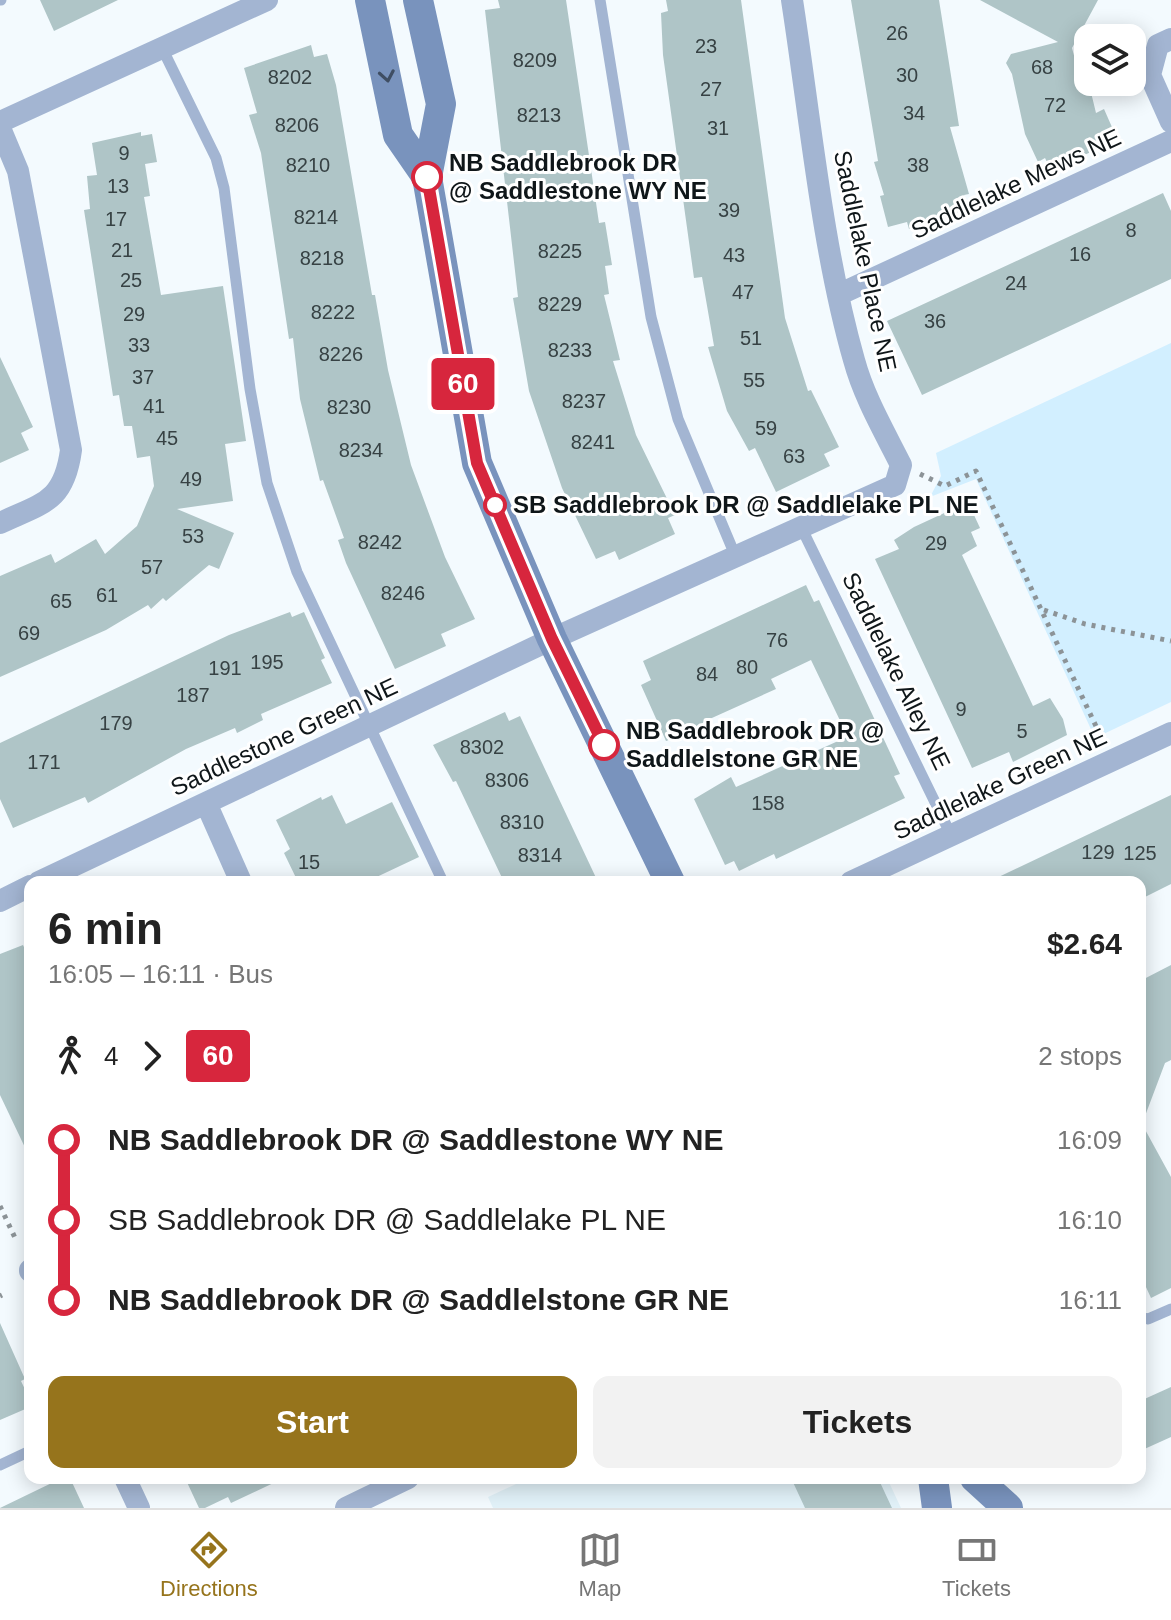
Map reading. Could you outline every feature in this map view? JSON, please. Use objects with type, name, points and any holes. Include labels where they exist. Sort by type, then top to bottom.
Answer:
[{"type":"street","points":[[0,523],[55,494],[65,483],[71,450],[18,171],[0,125],[267,0]]},
{"type":"street","points":[[370,0],[398,135],[427,177]]},
{"type":"street","points":[[418,0],[441,104],[427,177],[477,463],[552,639],[667,876]]},
{"type":"street","name":"Saddlelake Place NE","points":[[792,0],[840,294],[863,385],[901,465]]},
{"type":"street","points":[[1171,39],[1158,45],[1150,75],[1171,122]]},
{"type":"street","name":"Saddlelake Mews NE","points":[[840,294],[1171,141]]},
{"type":"street","points":[[552,639],[895,485],[901,465]]},
{"type":"street","name":"Saddlestone Green NE","points":[[52,876],[552,639]]},
{"type":"street","name":"Saddlelake Green NE","points":[[883,875],[951,835],[1171,733]]},
{"type":"street","points":[[206,803],[238,876]]},
{"type":"street","points":[[0,901],[24,889]]},
{"type":"street","points":[[128,1484],[139,1508]]},
{"type":"street","points":[[346,1508],[396,1484]]},
{"type":"street","points":[[934,1484],[937,1508]]},
{"type":"street","points":[[982,1484],[1008,1508]]},
{"type":"lane","points":[[600,0],[651,317],[678,419],[735,555]]},
{"type":"lane","points":[[162,48],[216,158],[224,188],[250,389],[267,483],[297,572],[440,876]]},
{"type":"lane","name":"Saddlelake Alley NE","points":[[801,527],[951,835]]},
{"type":"lane","points":[[1146,1318],[1171,1309]]},
{"type":"lane","points":[[0,1465],[24,1454]]},
{"type":"path","points":[[901,465],[945,486],[976,471],[1111,760]]},
{"type":"path","points":[[1043,610],[1085,624],[1171,641]]},
{"type":"path","points":[[0,1206],[17,1242]]},
{"type":"shaded area","points":[[1171,343],[1171,702],[1095,738],[976,479],[930,497],[941,476],[936,453]]},
{"type":"shaded area","points":[[516,1484],[890,1484],[901,1508],[493,1508],[488,1497]]},
{"type":"building","points":[[40,0],[118,0],[54,31]]},
{"type":"building","points":[[498,0],[566,0],[599,223],[605,222],[612,265],[605,266],[609,294],[604,295],[620,360],[613,361],[636,435],[675,515],[668,518],[675,534],[619,560],[615,551],[596,559],[562,488],[529,391],[513,298],[518,297],[485,10],[500,8]]},
{"type":"building","points":[[666,0],[741,0],[785,318],[808,391],[811,390],[839,447],[824,454],[830,466],[776,492],[755,448],[749,451],[727,411],[708,347],[714,346],[702,277],[694,278],[663,55],[661,13],[668,11]]},
{"type":"building","points":[[851,0],[939,0],[959,126],[950,127],[969,194],[964,195],[968,209],[909,229],[907,222],[888,227],[880,196],[884,195],[874,162],[878,161]]},
{"type":"building","points":[[980,0],[1098,0],[1085,24],[1074,24],[1074,96],[1092,96],[1096,113],[1104,109],[1115,134],[1099,142],[1102,147],[1051,170],[1045,158],[1038,162],[1025,134],[1012,74],[1006,63],[1011,54],[1058,42]]},
{"type":"building","points":[[311,45],[314,57],[327,54],[336,85],[372,295],[375,295],[388,370],[411,465],[445,557],[475,619],[441,634],[446,646],[395,669],[346,563],[338,540],[344,538],[323,480],[320,481],[300,399],[293,338],[289,339],[261,153],[249,115],[257,113],[244,68]]},
{"type":"building","points":[[141,132],[141,136],[152,134],[157,162],[145,164],[150,196],[144,197],[161,295],[223,286],[246,441],[225,444],[233,501],[177,509],[234,533],[219,569],[209,565],[166,601],[163,598],[151,609],[148,605],[106,630],[0,677],[0,576],[51,554],[55,563],[96,539],[105,554],[137,526],[154,486],[150,456],[137,458],[132,426],[124,426],[119,395],[113,396],[84,210],[90,209],[87,176],[97,175],[92,143]]},
{"type":"building","points":[[1163,193],[1171,211],[1171,279],[922,395],[887,321]]},
{"type":"building","points":[[0,357],[33,427],[21,433],[29,450],[0,463]]},
{"type":"building","points":[[968,502],[980,528],[971,532],[977,546],[962,555],[1033,706],[1050,698],[1063,719],[1067,735],[1013,762],[1009,752],[972,768],[875,559],[899,549],[894,540],[914,527]]},
{"type":"building","points":[[806,585],[814,602],[819,600],[900,774],[894,776],[905,798],[776,859],[774,854],[739,871],[734,861],[725,865],[694,799],[731,777],[736,787],[847,737],[846,733],[811,660],[771,679],[776,689],[703,722],[705,727],[666,741],[641,685],[651,680],[643,661]]},
{"type":"building","points":[[290,612],[292,617],[304,612],[325,658],[321,660],[332,683],[261,714],[263,720],[237,733],[235,728],[186,749],[88,803],[85,797],[13,828],[0,799],[0,743],[229,635]]},
{"type":"building","points":[[505,712],[509,721],[520,716],[595,876],[501,876],[456,781],[453,782],[433,745]]},
{"type":"building","points":[[332,795],[346,824],[392,802],[419,857],[379,876],[295,876],[284,853],[290,849],[276,820],[321,797],[322,800]]},
{"type":"building","points":[[1171,795],[1171,884],[1146,896],[1146,876],[1001,876]]},
{"type":"building","points":[[24,947],[24,1145],[0,1095],[0,954]]},
{"type":"building","points":[[1171,965],[1171,1060],[1165,1063],[1146,1113],[1146,978]]},
{"type":"building","points":[[1146,1131],[1171,1177],[1171,1288],[1151,1298],[1146,1287]]},
{"type":"building","points":[[0,1323],[24,1377],[21,1381],[24,1410],[0,1420]]},
{"type":"building","points":[[1171,1387],[1171,1437],[1146,1448],[1146,1398]]},
{"type":"building","points":[[50,1484],[73,1484],[84,1508],[0,1508]]},
{"type":"building","points":[[188,1484],[271,1484],[231,1503],[228,1497],[199,1508]]},
{"type":"building","points":[[794,1484],[881,1484],[892,1508],[805,1508]]},
{"type":"bus line","name":"60","points":[[427,177],[477,463],[552,639],[604,745]]},
{"type":"place","name":"NB Saddlebrook DR @ Saddlestone WY NE","points":[[427,177]]},
{"type":"place","name":"SB Saddlebrook DR @ Saddlelake PL NE","points":[[495,505]]},
{"type":"place","name":"NB Saddlebrook DR @ Saddlelstone GR NE","points":[[604,745]]}]
